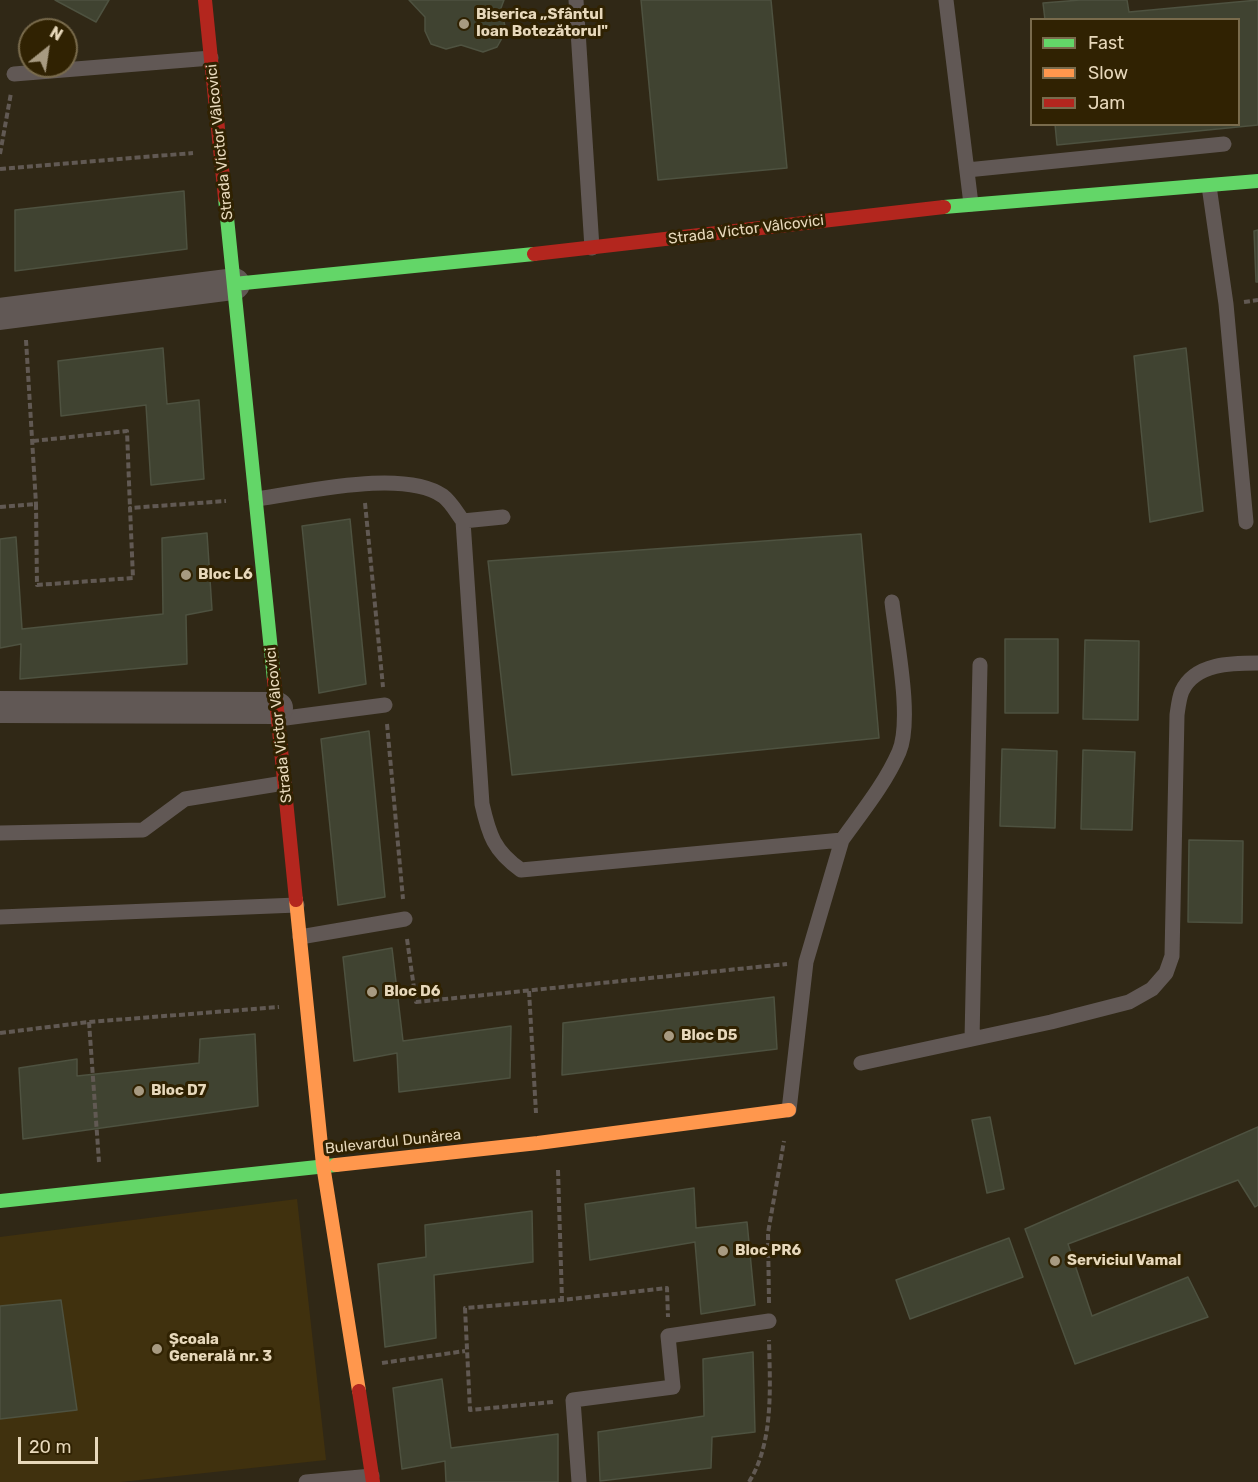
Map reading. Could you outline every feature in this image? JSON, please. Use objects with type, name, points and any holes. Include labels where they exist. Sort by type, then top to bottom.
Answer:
[{"type":"street","name":"Strada Victor Vâlcovici","points":[[205,0],[323,1166],[373,1479]]},
{"type":"street","name":"Strada Victor Vâlcovici","points":[[12,312],[234,284],[592,248],[971,204],[1258,181]]},
{"type":"street","points":[[0,707],[277,713]]},
{"type":"street","name":"Bulevardul Dunărea","points":[[0,1201],[557,1141],[789,1110]]},
{"type":"lane","points":[[576,0],[592,248]]},
{"type":"lane","points":[[946,0],[971,204]]},
{"type":"lane","points":[[14,74],[211,58]]},
{"type":"lane","points":[[967,170],[1224,144]]},
{"type":"lane","points":[[1209,186],[1226,304],[1246,522]]},
{"type":"lane","points":[[256,499],[387,482],[423,487],[442,496],[463,521],[482,804],[489,833],[503,857],[522,870],[842,840]]},
{"type":"lane","points":[[463,521],[503,517]]},
{"type":"lane","points":[[789,1110],[806,962],[842,840],[872,798],[899,751],[905,722],[892,602]]},
{"type":"lane","points":[[861,1063],[1129,1002],[1152,989],[1166,973],[1172,956],[1177,715],[1182,691],[1193,677],[1213,666],[1258,663]]},
{"type":"lane","points":[[972,1039],[980,665]]},
{"type":"lane","points":[[277,713],[385,705]]},
{"type":"lane","points":[[0,833],[143,831],[185,799],[285,783]]},
{"type":"lane","points":[[0,917],[297,905]]},
{"type":"lane","points":[[300,937],[405,919]]},
{"type":"lane","points":[[579,1482],[573,1400],[673,1387],[668,1336],[769,1321]]},
{"type":"lane","points":[[306,1482],[373,1479]]},
{"type":"path","points":[[0,154],[14,74]]},
{"type":"path","points":[[0,169],[221,150]]},
{"type":"path","points":[[12,312],[33,441],[37,585],[133,578],[127,431],[33,441]]},
{"type":"path","points":[[130,508],[256,499]]},
{"type":"path","points":[[0,507],[36,504]]},
{"type":"path","points":[[529,991],[538,1143]]},
{"type":"path","points":[[0,1032],[89,1022],[307,1005]]},
{"type":"path","points":[[89,1022],[100,1190]]},
{"type":"path","points":[[749,1482],[759,1466],[771,1397],[768,1233],[789,1110]]},
{"type":"path","points":[[557,1141],[562,1300]]},
{"type":"path","points":[[573,1400],[470,1410],[465,1351],[465,1308],[667,1288],[668,1336]]},
{"type":"path","points":[[355,1367],[465,1351]]},
{"type":"shaded area","name":"Școala Generală nr. 3","points":[[297,1199],[326,1460],[121,1482],[0,1482],[0,1237]]},
{"type":"building","points":[[55,0],[109,0],[96,22]]},
{"type":"building","name":"Biserica „Sfântul Ioan Botezătorul\"","points":[[409,0],[504,0],[501,8],[506,31],[497,47],[483,52],[461,45],[446,49],[431,44],[425,31],[425,17]]},
{"type":"building","points":[[641,0],[771,0],[787,168],[658,180]]},
{"type":"building","points":[[1127,0],[1129,12],[1258,0],[1258,125],[1057,145],[1055,126],[1240,126],[1240,18],[1045,18],[1043,3]]},
{"type":"building","points":[[184,191],[187,249],[15,271],[15,210]]},
{"type":"building","points":[[1258,230],[1258,282],[1256,282],[1254,231]]},
{"type":"building","points":[[163,348],[167,404],[199,400],[204,479],[151,485],[146,405],[61,416],[58,361]]},
{"type":"building","points":[[1186,348],[1203,511],[1150,522],[1134,356]]},
{"type":"building","points":[[350,519],[366,684],[319,693],[302,526]]},
{"type":"building","name":"Bloc L6","points":[[207,533],[212,610],[186,615],[187,664],[20,679],[21,644],[0,648],[0,539],[16,537],[22,629],[163,614],[162,538]]},
{"type":"building","points":[[861,534],[879,738],[512,775],[488,561]]},
{"type":"building","points":[[1005,639],[1058,639],[1058,713],[1005,713]]},
{"type":"building","points":[[1085,640],[1139,641],[1138,720],[1083,719]]},
{"type":"building","points":[[369,731],[385,897],[338,905],[321,739]]},
{"type":"building","points":[[1002,749],[1057,751],[1055,828],[1000,826]]},
{"type":"building","points":[[1083,750],[1135,752],[1132,830],[1081,829]]},
{"type":"building","points":[[1189,840],[1243,841],[1242,923],[1188,922]]},
{"type":"building","name":"Bloc D6","points":[[392,948],[403,1041],[511,1026],[510,1078],[399,1092],[397,1053],[354,1061],[343,957]]},
{"type":"building","name":"Bloc D5","points":[[774,997],[777,1049],[562,1075],[563,1023]]},
{"type":"building","name":"Bloc D7","points":[[255,1034],[258,1106],[23,1139],[19,1068],[77,1059],[77,1076],[199,1063],[200,1039]]},
{"type":"building","points":[[990,1117],[1004,1189],[987,1193],[972,1120]]},
{"type":"building","name":"Serviciul Vamal","points":[[1258,1127],[1258,1205],[1255,1207],[1238,1180],[1068,1244],[1092,1316],[1188,1277],[1208,1317],[1075,1364],[1025,1229]]},
{"type":"building","name":"Bloc PR6","points":[[694,1188],[696,1228],[747,1222],[755,1305],[701,1314],[695,1242],[590,1260],[585,1204]]},
{"type":"building","points":[[532,1211],[533,1262],[434,1275],[436,1338],[385,1347],[378,1264],[426,1257],[425,1225]]},
{"type":"building","points":[[1009,1238],[1023,1277],[910,1319],[896,1280]]},
{"type":"building","points":[[61,1300],[77,1410],[0,1419],[0,1306]]},
{"type":"building","points":[[753,1352],[755,1432],[712,1437],[711,1468],[600,1481],[598,1432],[704,1416],[703,1359]]},
{"type":"building","points":[[442,1379],[451,1448],[558,1434],[558,1482],[446,1482],[445,1461],[402,1469],[393,1388]]},
{"type":"traffic: fast","points":[[944,207],[1258,181]]},
{"type":"traffic: fast","points":[[225,198],[274,680]]},
{"type":"traffic: fast","points":[[234,284],[534,254]]},
{"type":"traffic: fast","points":[[0,1201],[336,1165]]},
{"type":"traffic: slow","points":[[296,900],[323,1165],[359,1391]]},
{"type":"traffic: slow","points":[[336,1165],[538,1143],[789,1110]]},
{"type":"traffic: jam","points":[[205,0],[225,198]]},
{"type":"traffic: jam","points":[[534,254],[944,207]]},
{"type":"traffic: jam","points":[[274,680],[296,900]]},
{"type":"traffic: jam","points":[[359,1391],[373,1482]]},
{"type":"place","name":"Biserica „Sfântul Ioan Botezătorul\"","points":[[464,24]]},
{"type":"place","name":"Bloc L6","points":[[186,575]]},
{"type":"place","name":"Bloc D6","points":[[372,992]]},
{"type":"place","name":"Bloc D5","points":[[669,1036]]},
{"type":"place","name":"Bloc D7","points":[[139,1091]]},
{"type":"place","name":"Bloc PR6","points":[[723,1251]]},
{"type":"place","name":"Serviciul Vamal","points":[[1055,1261]]},
{"type":"place","name":"Școala Generală nr. 3","points":[[157,1349]]}]
